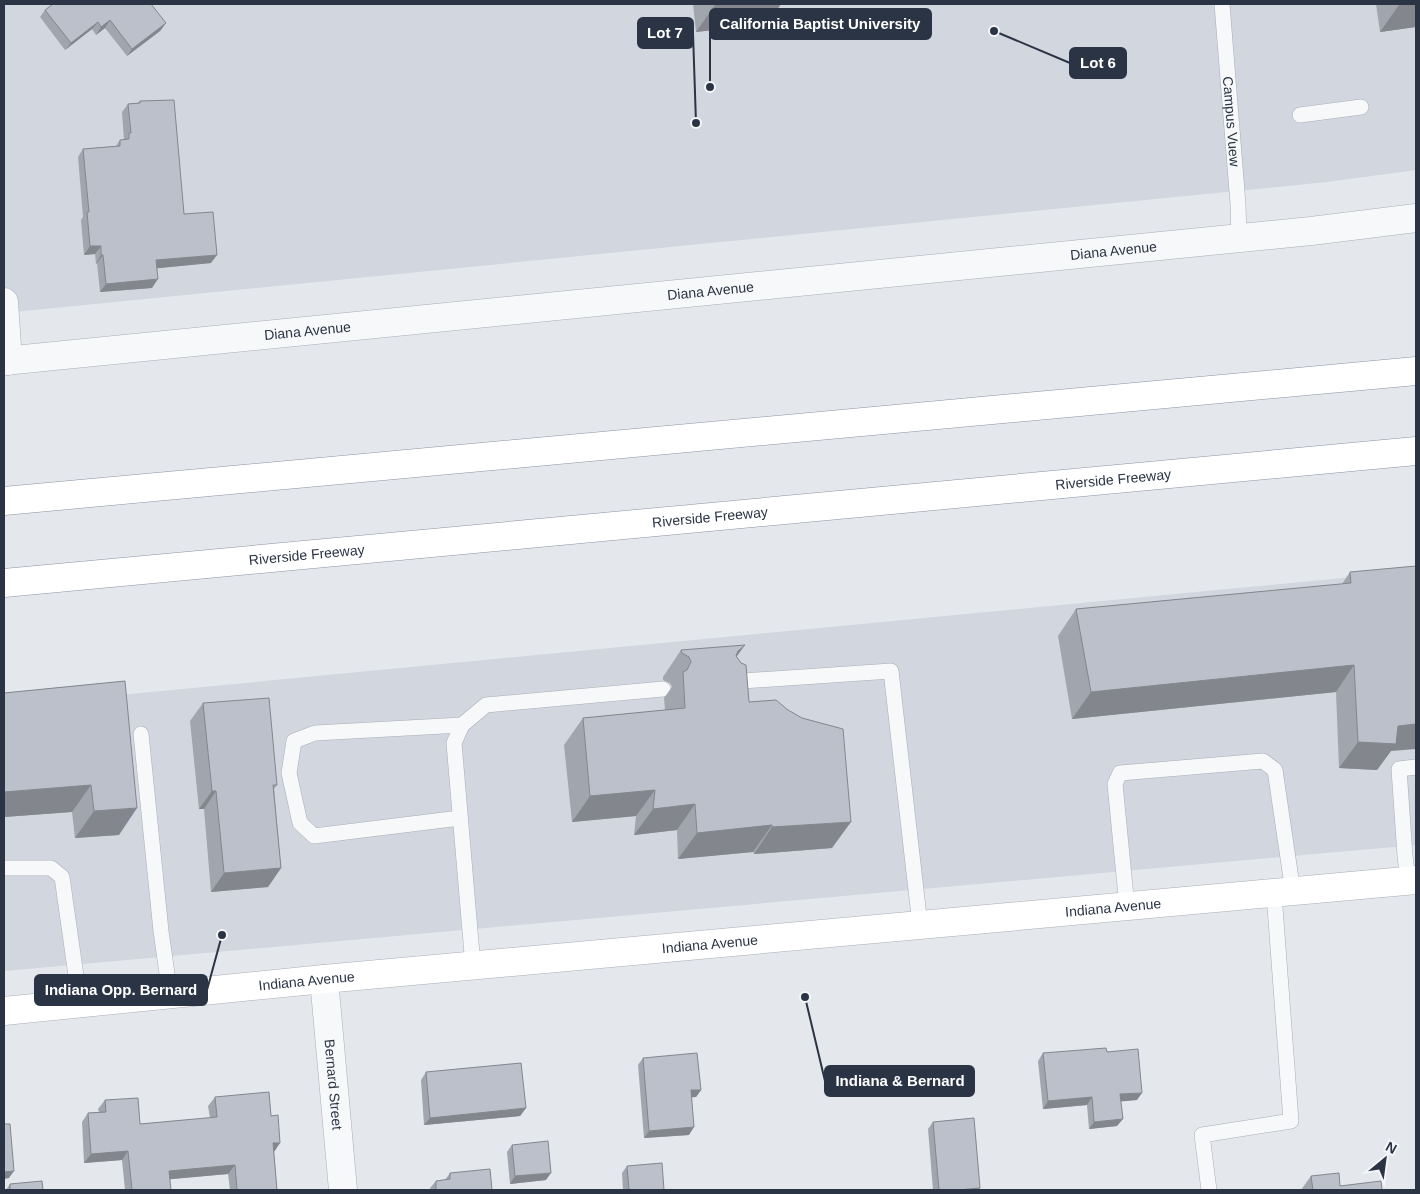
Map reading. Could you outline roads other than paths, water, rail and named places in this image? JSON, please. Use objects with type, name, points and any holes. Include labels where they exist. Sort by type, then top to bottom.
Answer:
[{"type":"main road","points":[[4,501],[1416,371]]},
{"type":"main road","name":"Riverside Freeway","points":[[4,583],[1416,451]]},
{"type":"main road","name":"Indiana Avenue","points":[[4,1011],[324,979],[1412,881]]},
{"type":"street","name":"Diana Avenue","points":[[6,361],[1311,231],[1416,218]]},
{"type":"street","points":[[4,302],[6,361]]},
{"type":"street","name":"Bernard Street","points":[[324,979],[343,1190]]},
{"type":"lane","name":"Campus Vuew","points":[[1222,4],[1239,238]]},
{"type":"lane","points":[[1300,115],[1361,107]]},
{"type":"lane","points":[[727,682],[892,671],[920,926]]},
{"type":"lane","points":[[473,966],[454,744],[462,725],[486,705],[664,689]]},
{"type":"lane","points":[[460,818],[314,836],[300,823],[289,773],[294,741],[316,733],[462,725]]},
{"type":"lane","points":[[141,734],[170,995]]},
{"type":"lane","points":[[1127,907],[1115,784],[1120,773],[1263,762],[1275,770],[1284,893],[1291,1121],[1202,1136],[1209,1190]]},
{"type":"lane","points":[[1412,881],[1405,856],[1399,769],[1416,767]]},
{"type":"lane","points":[[4,868],[51,868],[62,877],[80,1004]]},
{"type":"place","name":"Lot 6","points":[[994,31]]},
{"type":"place","name":"California Baptist University","points":[[710,87]]},
{"type":"place","name":"Lot 7","points":[[696,123]]},
{"type":"place","name":"Indiana Opp. Bernard","points":[[222,935]]},
{"type":"place","name":"Indiana & Bernard","points":[[805,997]]}]
